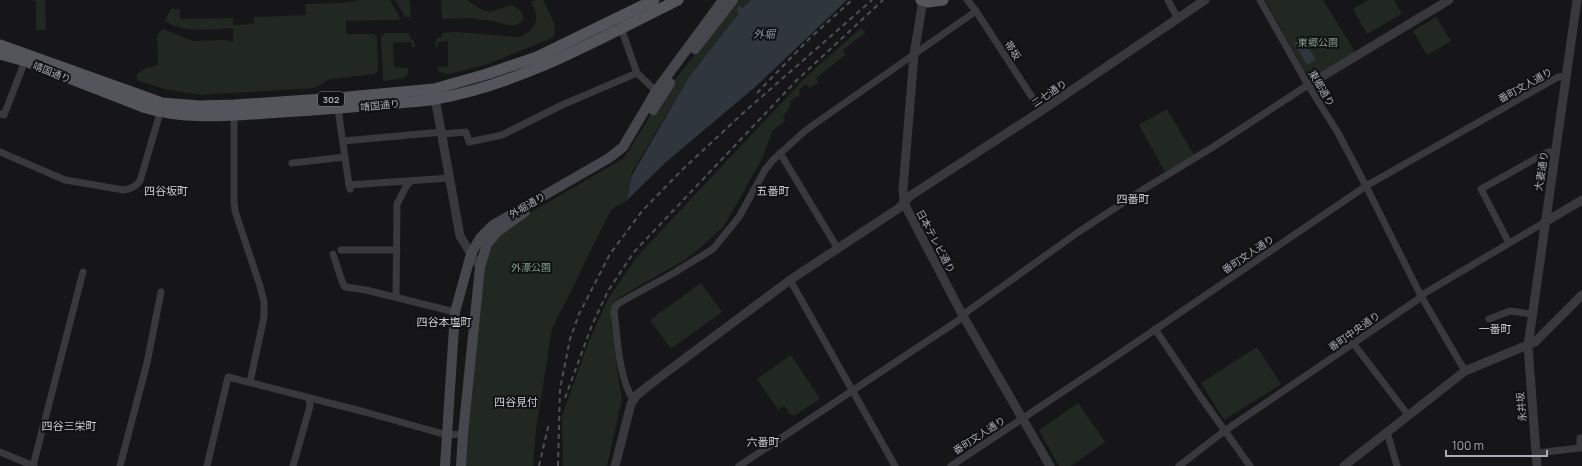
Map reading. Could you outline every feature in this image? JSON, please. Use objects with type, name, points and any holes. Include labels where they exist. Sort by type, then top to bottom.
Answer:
[{"type":"main road","name":"靖国通り","points":[[0,45],[162,103],[181,105],[227,105],[435,94],[537,57],[654,0]]},
{"type":"main road","name":"靖国通り","points":[[0,54],[25,61],[160,113],[196,116],[338,109],[489,85],[533,69],[678,0]]},
{"type":"main road","name":"外堀通り","points":[[445,466],[455,312],[471,254],[480,238],[493,225],[610,158],[623,147],[656,91],[723,0]]},
{"type":"main road","name":"外堀通り","points":[[461,466],[480,267],[487,244],[497,232],[536,205],[622,156],[627,151],[674,77],[733,0]]},
{"type":"main road","points":[[922,0],[943,0]]},
{"type":"street","name":"日本テレビ通り","points":[[922,0],[914,55],[903,189],[904,202],[963,316],[1050,466]]},
{"type":"street","name":"帯坂","points":[[967,0],[976,11],[1041,111]]},
{"type":"street","points":[[1168,0],[1178,19]]},
{"type":"street","name":"二七通り","points":[[633,400],[648,386],[790,280],[899,208],[910,196],[1041,111],[1205,0]]},
{"type":"street","name":"東郷通り","points":[[1260,0],[1308,85],[1338,133],[1421,296],[1465,371]]},
{"type":"street","points":[[739,466],[959,320],[1083,229],[1308,85],[1449,0]]},
{"type":"street","name":"大妻通り","points":[[1528,346],[1577,0]]},
{"type":"street","points":[[615,466],[633,400],[622,372],[614,312],[615,307],[619,302],[672,274],[712,249],[739,218],[765,170],[780,152],[806,130],[976,11]]},
{"type":"street","points":[[621,28],[637,73],[656,91]]},
{"type":"street","points":[[0,114],[4,115],[25,61]]},
{"type":"street","points":[[343,141],[466,132],[469,142],[502,135],[562,105],[637,73]]},
{"type":"street","name":"番町文人通り","points":[[950,466],[1023,419],[1366,186],[1558,78],[1566,76]]},
{"type":"street","points":[[435,94],[460,236],[480,267]]},
{"type":"street","points":[[338,109],[350,187],[450,178]]},
{"type":"street","points":[[0,152],[65,180],[129,190],[136,186],[140,181],[160,113]]},
{"type":"street","points":[[234,115],[235,211],[264,302],[264,317],[250,382]]},
{"type":"street","points":[[780,152],[838,249]]},
{"type":"street","points":[[1509,243],[1481,189],[1544,154],[1556,152]]},
{"type":"street","points":[[292,164],[345,157]]},
{"type":"street","points":[[396,297],[398,204],[407,185],[411,181]]},
{"type":"street","points":[[1545,222],[1582,200]]},
{"type":"street","name":"番町中央通り","points":[[1179,466],[1226,431],[1421,296],[1545,222]]},
{"type":"street","points":[[341,250],[397,250]]},
{"type":"street","points":[[333,254],[345,287],[396,297],[455,312]]},
{"type":"street","points":[[0,452],[33,466],[83,272]]},
{"type":"street","points":[[790,280],[895,466]]},
{"type":"street","points":[[120,466],[146,363],[161,292]]},
{"type":"street","points":[[1344,466],[1465,371],[1528,346],[1544,335],[1582,295]]},
{"type":"street","points":[[1489,319],[1510,311],[1532,314]]},
{"type":"street","points":[[1155,329],[1250,466]]},
{"type":"street","points":[[1353,343],[1408,415]]},
{"type":"street","name":"永井坂","points":[[1528,346],[1537,466]]},
{"type":"street","points":[[207,466],[228,377],[447,434],[463,434]]},
{"type":"street","points":[[293,466],[310,406],[309,398]]},
{"type":"street","points":[[1387,432],[1397,466]]},
{"type":"street","points":[[1536,453],[1580,448],[1580,438],[1582,438]]},
{"type":"green space","points":[[29,0],[45,0],[46,30],[36,30],[36,1]]},
{"type":"green space","points":[[360,0],[390,0],[400,18],[399,20],[346,21],[346,34],[374,34],[377,37],[378,71],[374,74],[330,79],[314,88],[200,95],[164,89],[137,80],[137,74],[146,68],[158,65],[157,35],[163,29],[193,41],[233,41],[233,28],[198,30],[181,28],[172,25],[165,21],[171,9],[180,9],[180,19],[233,18],[233,25],[254,24],[254,17],[306,15],[305,4],[344,3]]},
{"type":"green space","points":[[395,0],[408,0],[410,2],[411,17],[405,17]]},
{"type":"green space","points":[[442,0],[467,0],[482,10],[489,12],[512,5],[521,11],[523,17],[522,21],[517,25],[507,25],[470,18],[442,19]]},
{"type":"green space","points":[[543,0],[555,25],[554,37],[488,64],[450,74],[439,72],[438,67],[448,66],[448,41],[438,42],[438,46],[435,47],[436,39],[442,36],[442,33],[456,32],[519,37],[529,31],[535,23],[536,14],[531,2]]},
{"type":"green space","name":"外濠公園","points":[[739,0],[751,0],[743,8],[739,6],[736,10],[739,13],[689,77],[632,172],[627,200],[611,210],[552,329],[536,429],[533,466],[461,466],[486,251],[497,232],[624,158],[665,92]]},
{"type":"green space","name":"東郷公園","points":[[1265,0],[1323,0],[1355,52],[1309,79]]},
{"type":"green space","points":[[1368,0],[1394,0],[1402,14],[1367,34],[1353,9]]},
{"type":"green space","points":[[1436,17],[1451,41],[1427,55],[1413,31]]},
{"type":"green space","points":[[861,28],[866,32],[843,50],[845,55],[816,78],[818,83],[809,88],[806,84],[799,90],[800,95],[790,101],[791,105],[783,117],[785,121],[773,130],[762,159],[724,226],[683,261],[618,298],[613,303],[611,320],[622,399],[607,466],[563,466],[562,416],[589,341],[608,299],[636,258],[690,200],[808,75]]},
{"type":"green space","points":[[385,33],[409,33],[410,38],[414,41],[415,47],[412,47],[411,42],[393,43],[394,67],[408,68],[408,74],[404,78],[383,81],[381,39],[382,35]]},
{"type":"green space","points":[[1167,109],[1194,155],[1165,172],[1139,125]]},
{"type":"green space","points":[[701,283],[722,312],[671,349],[650,320]]},
{"type":"green space","points":[[1257,347],[1281,384],[1224,420],[1201,383]]},
{"type":"green space","points":[[791,355],[820,399],[794,416],[789,413],[784,406],[778,410],[757,379]]},
{"type":"green space","points":[[1078,403],[1105,442],[1071,466],[1059,466],[1039,430]]},
{"type":"water","name":"外堀","points":[[751,0],[847,0],[754,88],[666,162],[627,200],[632,175],[689,77],[739,13],[736,10],[739,6],[743,8]]},
{"type":"water","points":[[1303,38],[1316,60],[1307,65],[1294,43]]},
{"type":"railway","points":[[757,93],[809,39],[852,0]]},
{"type":"railway","points":[[558,466],[560,389],[570,339],[579,314],[610,254],[642,211],[683,169],[742,114],[872,0]]},
{"type":"railway","points":[[565,398],[592,325],[608,291],[634,252],[796,81],[883,0]]},
{"type":"railway","points":[[539,466],[549,423]]},
{"type":"district","name":"四谷坂町","points":[[166,190]]},
{"type":"district","name":"五番町","points":[[773,190]]},
{"type":"district","name":"四番町","points":[[1133,198]]},
{"type":"district","name":"四谷本塩町","points":[[444,321]]},
{"type":"district","name":"一番町","points":[[1495,328]]},
{"type":"district","name":"四谷見付","points":[[516,401]]},
{"type":"district","name":"四谷三栄町","points":[[69,425]]},
{"type":"district","name":"六番町","points":[[763,441]]}]
